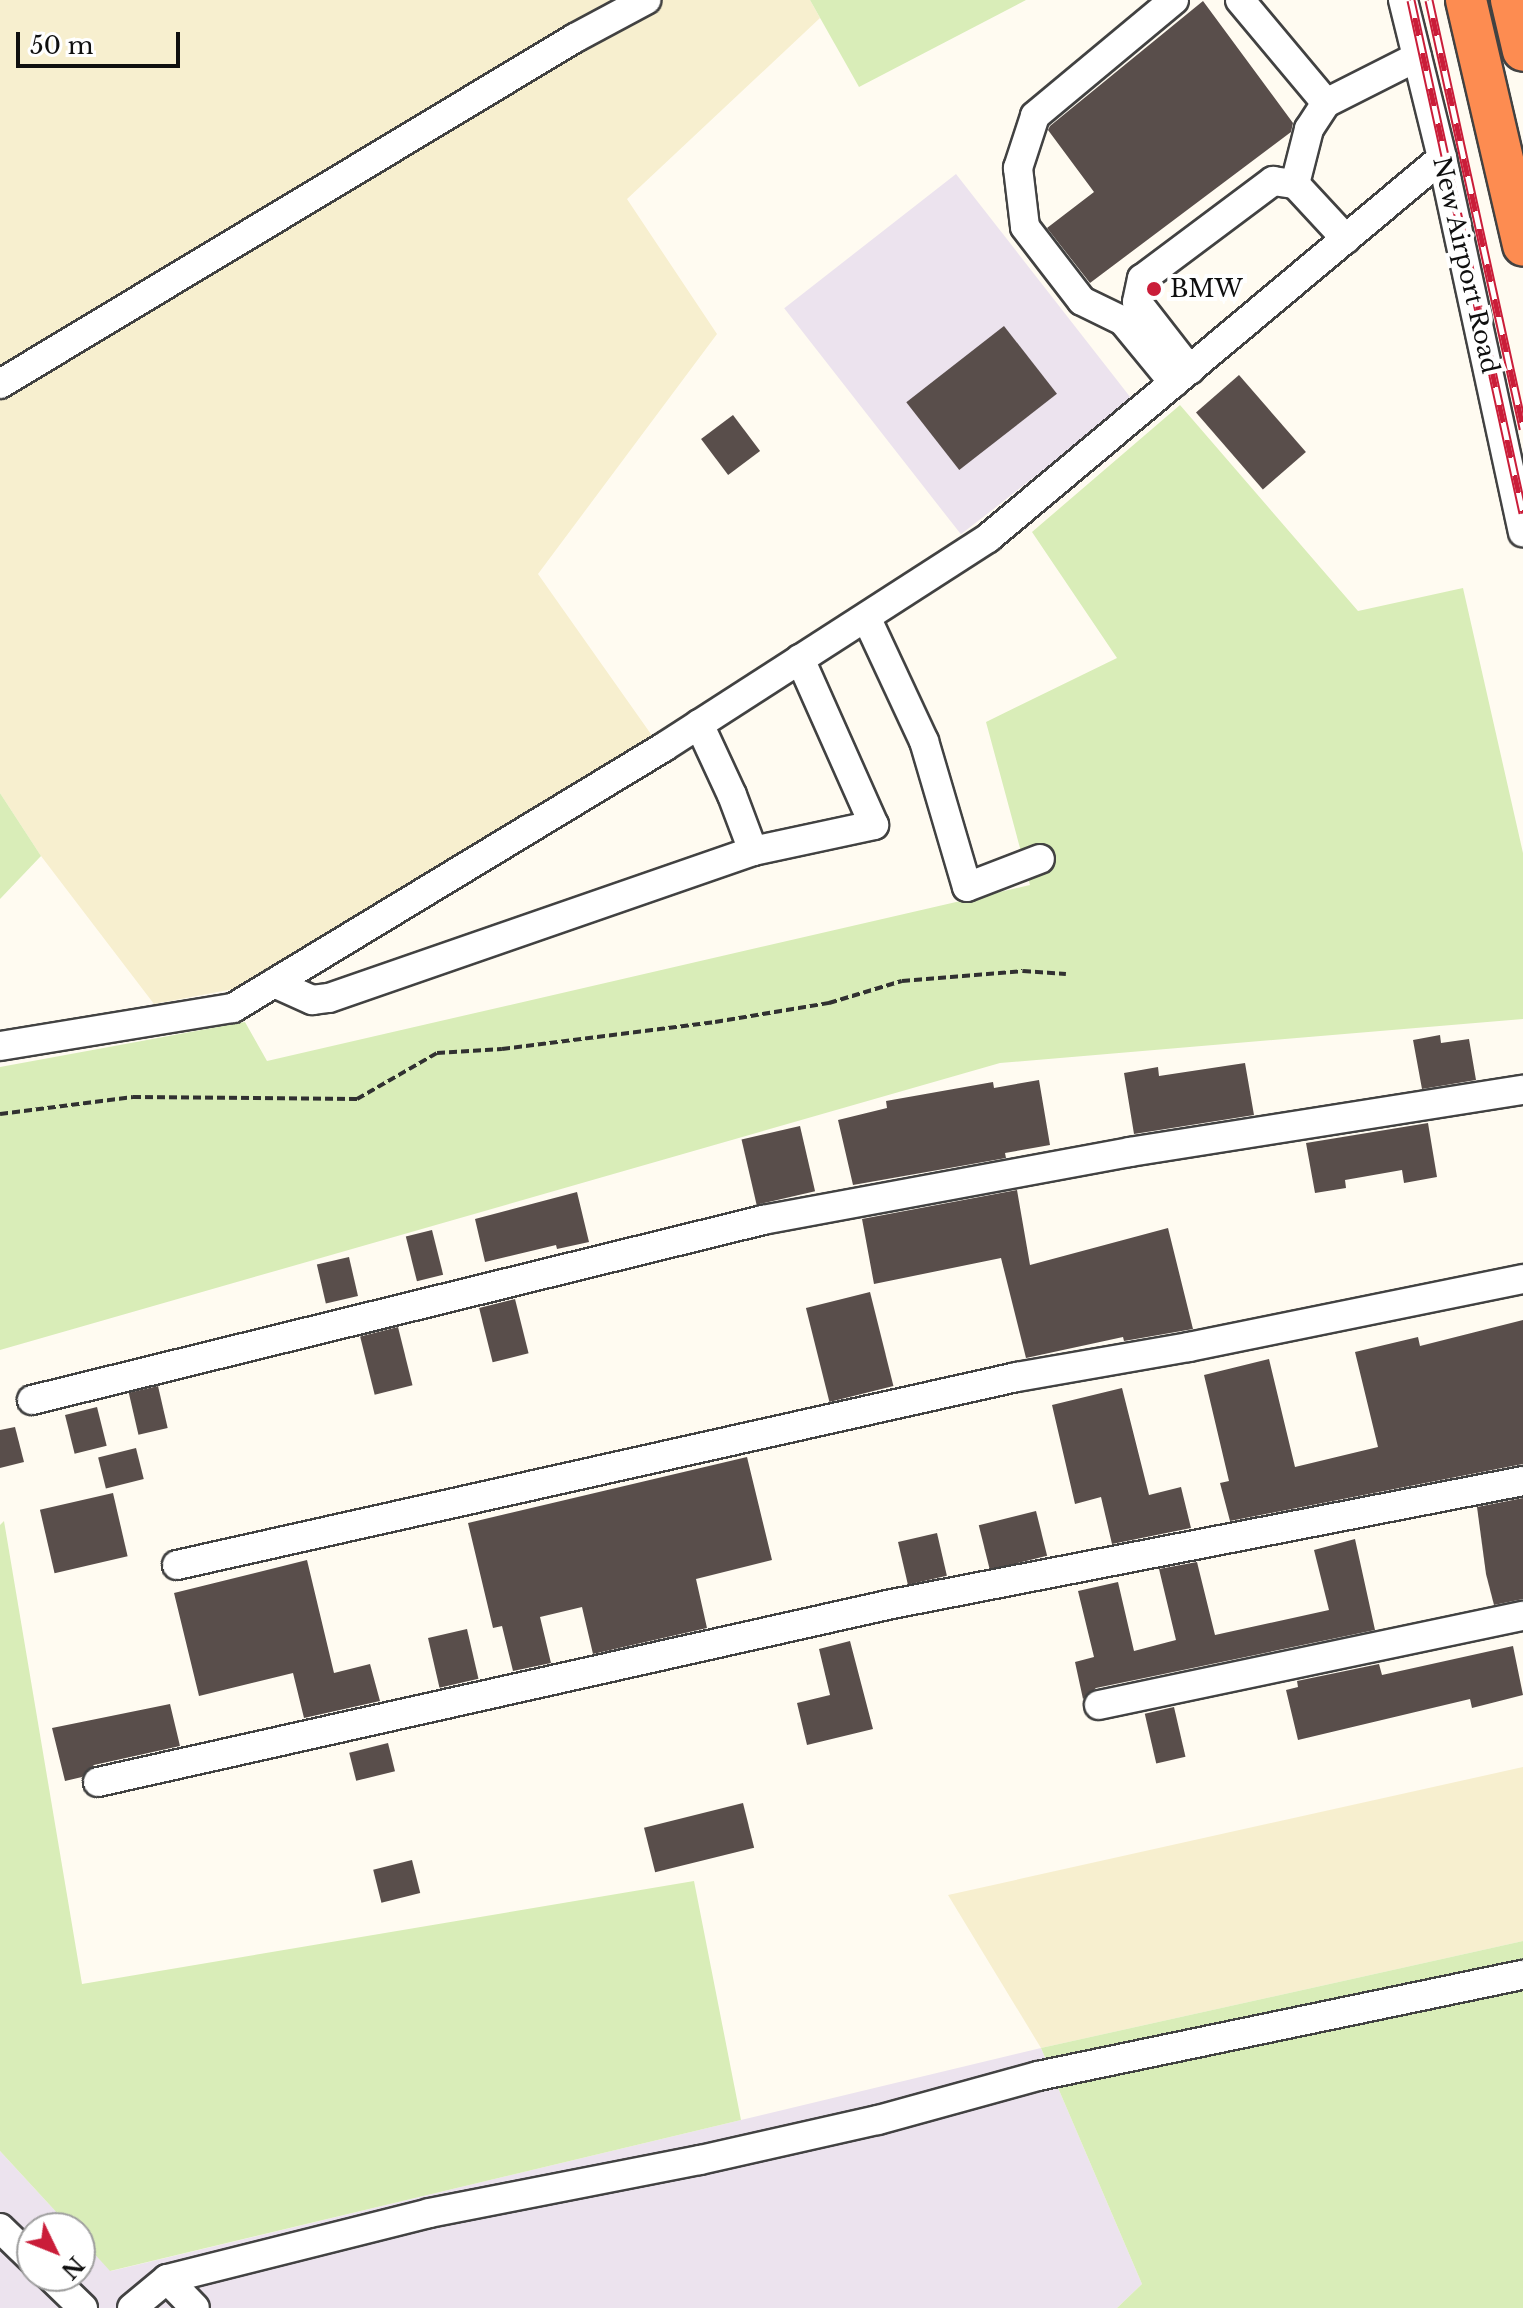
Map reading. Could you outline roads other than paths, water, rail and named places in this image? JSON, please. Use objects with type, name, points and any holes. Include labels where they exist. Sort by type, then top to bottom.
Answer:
[{"type":"highway","points":[[1466,0],[1523,245]]},
{"type":"highway","points":[[1511,0],[1523,51]]},
{"type":"street","points":[[0,384],[575,38],[646,0]]},
{"type":"street","points":[[1174,0],[1035,116],[1018,168],[1025,227],[1082,301],[1123,321],[1182,376]]},
{"type":"street","points":[[1240,0],[1326,103]]},
{"type":"street","name":"New Airport Road","points":[[1403,0],[1442,158],[1523,532]]},
{"type":"street","points":[[1295,184],[1309,129],[1326,103],[1417,57]]},
{"type":"street","points":[[0,1046],[233,1008],[699,724],[867,619],[988,538],[1442,158]]},
{"type":"street","points":[[1182,376],[1137,302],[1137,289],[1142,279],[1273,181],[1295,184],[1346,239]]},
{"type":"street","points":[[867,619],[924,741],[967,887],[1040,859]]},
{"type":"street","points":[[274,983],[312,1000],[329,998],[753,851],[874,825],[800,659]]},
{"type":"street","points":[[699,724],[732,795],[753,851]]},
{"type":"street","points":[[32,1400],[763,1220],[1130,1152],[1523,1090]]},
{"type":"street","points":[[177,1565],[1017,1377],[1189,1347],[1523,1279]]},
{"type":"street","points":[[98,1782],[887,1605],[1523,1481]]},
{"type":"street","points":[[1099,1705],[1523,1616]]},
{"type":"street","points":[[132,2308],[167,2279],[429,2213],[878,2120],[1038,2076],[1523,1975]]},
{"type":"street","points":[[0,2228],[16,2244]]},
{"type":"street","points":[[167,2279],[195,2308]]},
{"type":"street","points":[[66,2292],[83,2308]]},
{"type":"railway","points":[[1411,0],[1523,513]]},
{"type":"railway","points":[[1429,0],[1523,429]]},
{"type":"place","name":"BMW","points":[[1154,289]]}]
